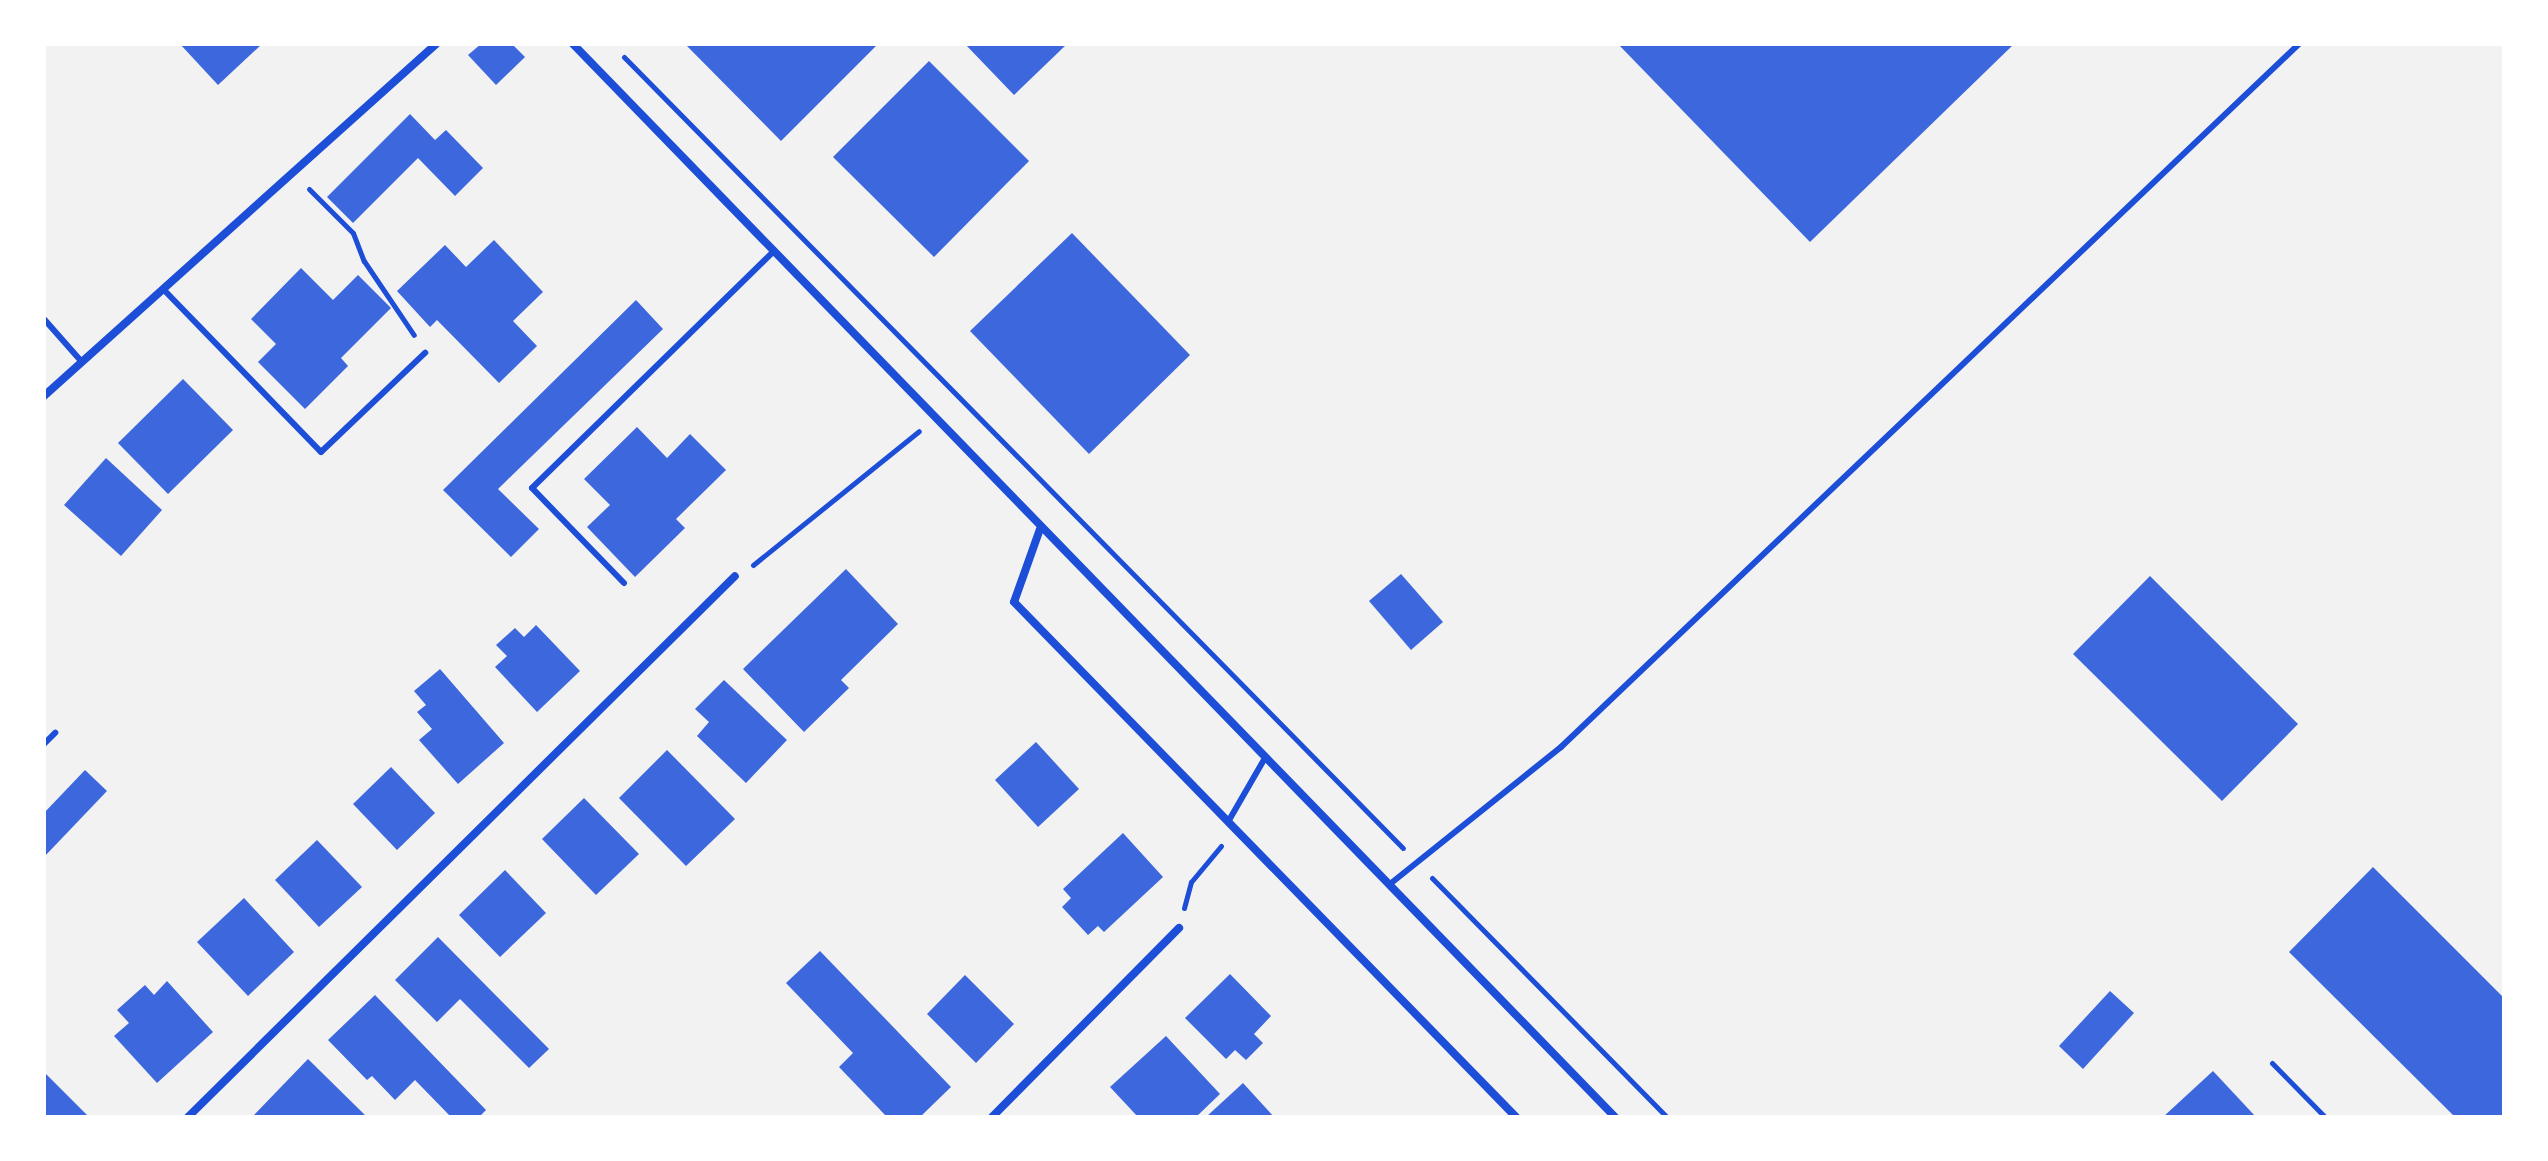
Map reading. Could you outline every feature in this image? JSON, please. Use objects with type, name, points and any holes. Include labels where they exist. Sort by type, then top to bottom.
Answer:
[{"type":"street","points":[[44,396],[165,291],[436,44]]},
{"type":"street","points":[[573,44],[1040,529],[1615,1117]]},
{"type":"street","points":[[1040,529],[1014,602],[1516,1117]]},
{"type":"street","points":[[188,1117],[735,576]]},
{"type":"street","points":[[992,1117],[1179,928]]},
{"type":"lane","points":[[1390,884],[1561,747],[2299,44]]},
{"type":"lane","points":[[624,583],[532,488],[773,252]]},
{"type":"lane","points":[[165,291],[321,452],[425,353]]},
{"type":"lane","points":[[44,319],[81,361]]},
{"type":"lane","points":[[44,744],[55,733]]},
{"type":"lane","points":[[1228,822],[1265,758]]},
{"type":"path","points":[[622,55],[1667,1117]]},
{"type":"path","points":[[294,174],[353,233],[364,261],[395,300],[425,353]]},
{"type":"path","points":[[735,576],[775,552],[934,419]]},
{"type":"path","points":[[1179,928],[1191,882],[1236,831]]},
{"type":"path","points":[[2272,1063],[2325,1117]]},
{"type":"building","points":[[180,44],[262,44],[218,85]]},
{"type":"building","points":[[481,44],[512,44],[525,57],[496,85],[468,55]]},
{"type":"building","points":[[685,44],[878,44],[781,141]]},
{"type":"building","points":[[965,44],[1067,44],[1014,95]]},
{"type":"building","points":[[1618,44],[2014,44],[1810,242]]},
{"type":"building","points":[[929,61],[1029,161],[934,257],[833,157]]},
{"type":"building","points":[[410,114],[435,140],[446,130],[483,168],[455,196],[418,158],[353,223],[327,197]]},
{"type":"building","points":[[1072,233],[1190,355],[1089,454],[970,331]]},
{"type":"building","points":[[494,240],[543,292],[513,321],[537,346],[499,383],[437,320],[430,327],[397,291],[445,245],[466,267]]},
{"type":"building","points":[[301,268],[333,300],[358,275],[391,308],[341,358],[348,366],[305,409],[258,362],[276,344],[251,319]]},
{"type":"building","points":[[636,300],[663,329],[498,489],[539,529],[511,557],[443,490]]},
{"type":"building","points":[[183,379],[233,430],[168,494],[118,443]]},
{"type":"building","points":[[637,427],[667,458],[690,434],[726,470],[676,519],[685,528],[635,577],[587,527],[610,505],[584,479]]},
{"type":"building","points":[[106,458],[162,510],[121,556],[64,505]]},
{"type":"building","points":[[846,569],[898,624],[841,680],[849,688],[804,732],[743,669]]},
{"type":"building","points":[[1401,574],[1443,622],[1411,650],[1369,601]]},
{"type":"building","points":[[2150,576],[2298,724],[2222,801],[2073,654]]},
{"type":"building","points":[[536,625],[580,671],[537,712],[495,667],[507,656],[496,645],[515,628],[524,637]]},
{"type":"building","points":[[440,669],[504,743],[458,784],[419,740],[432,729],[417,712],[426,705],[414,691]]},
{"type":"building","points":[[724,680],[787,740],[746,783],[697,736],[709,722],[695,709]]},
{"type":"building","points":[[1036,742],[1079,789],[1038,827],[995,780]]},
{"type":"building","points":[[667,750],[735,819],[686,866],[619,798]]},
{"type":"building","points":[[391,767],[435,813],[397,850],[353,804]]},
{"type":"building","points":[[85,770],[107,791],[44,857],[44,813]]},
{"type":"building","points":[[584,798],[639,854],[596,895],[542,839]]},
{"type":"building","points":[[1123,833],[1163,877],[1104,932],[1098,926],[1088,935],[1062,907],[1071,898],[1063,889]]},
{"type":"building","points":[[317,840],[362,887],[319,927],[275,880]]},
{"type":"building","points":[[2373,867],[2504,998],[2504,1117],[2455,1117],[2289,952]]},
{"type":"building","points":[[505,870],[546,913],[500,957],[459,915]]},
{"type":"building","points":[[244,898],[294,952],[248,996],[197,942]]},
{"type":"building","points":[[438,937],[549,1049],[529,1068],[460,999],[437,1022],[395,980]]},
{"type":"building","points":[[820,951],[951,1087],[920,1117],[887,1117],[839,1067],[853,1053],[786,983]]},
{"type":"building","points":[[1230,974],[1271,1016],[1254,1034],[1263,1043],[1246,1060],[1235,1050],[1226,1059],[1185,1018]]},
{"type":"building","points":[[965,975],[1014,1024],[976,1063],[927,1014]]},
{"type":"building","points":[[167,981],[213,1032],[157,1083],[114,1036],[129,1023],[117,1010],[145,985],[154,995]]},
{"type":"building","points":[[2110,991],[2134,1013],[2083,1069],[2059,1046]]},
{"type":"building","points":[[375,995],[486,1110],[479,1117],[451,1117],[415,1080],[395,1100],[372,1076],[367,1080],[328,1040]]},
{"type":"building","points":[[1166,1036],[1220,1094],[1196,1117],[1138,1117],[1110,1087]]},
{"type":"building","points":[[308,1059],[367,1117],[254,1115]]},
{"type":"building","points":[[2213,1071],[2256,1117],[2163,1117]]},
{"type":"building","points":[[46,1074],[89,1117],[44,1117]]},
{"type":"building","points":[[1243,1083],[1274,1117],[1206,1117]]}]
